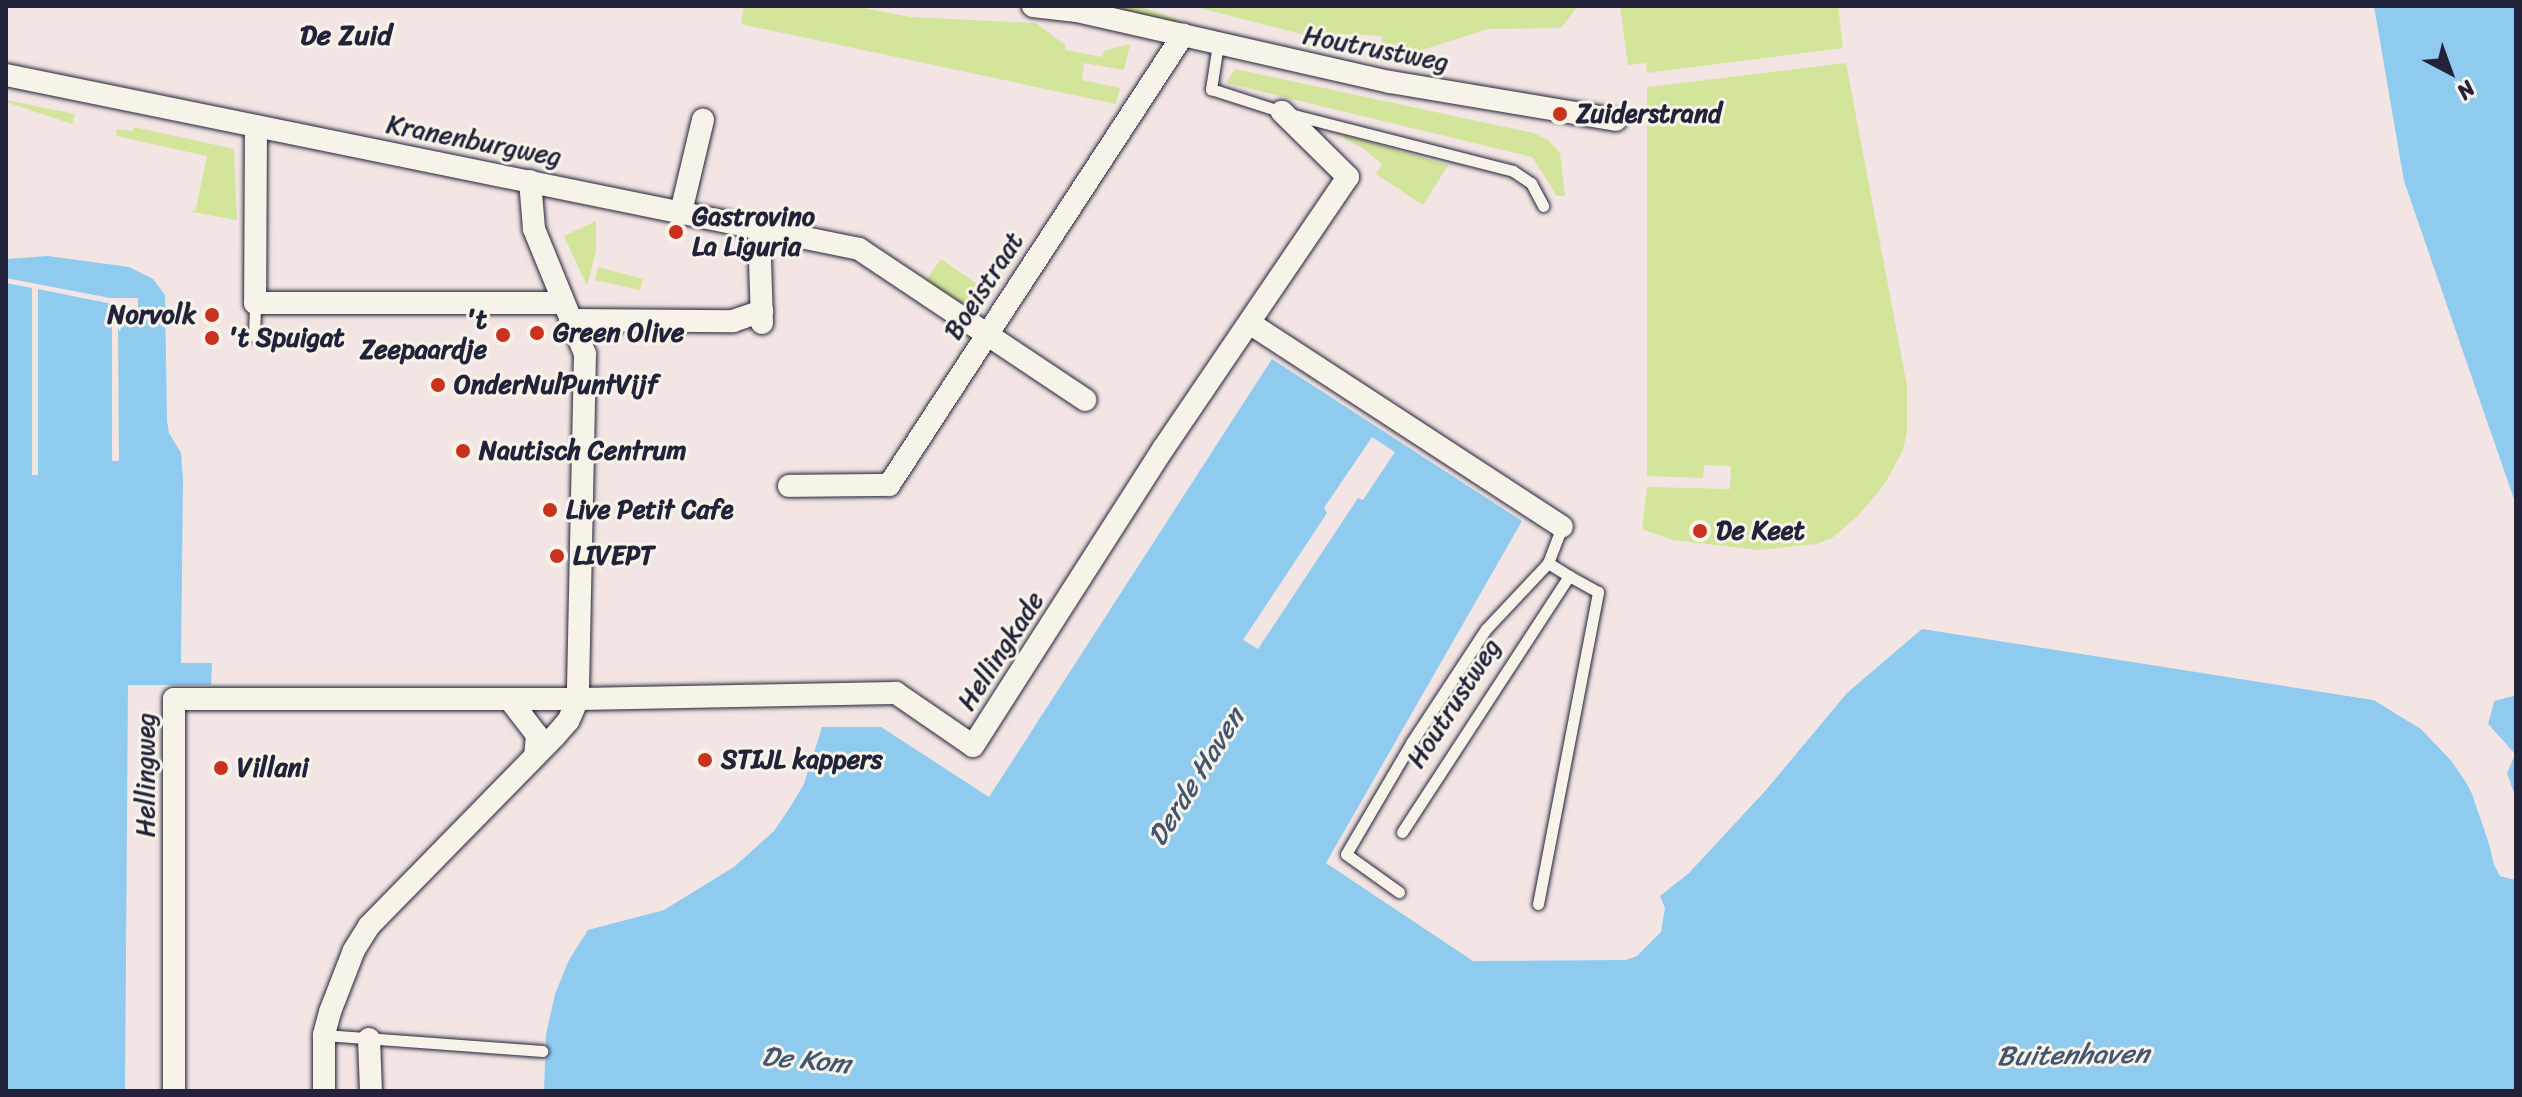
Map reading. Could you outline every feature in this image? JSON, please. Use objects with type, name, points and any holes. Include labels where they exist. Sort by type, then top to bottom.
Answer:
[{"type":"street","name":"Houtrustweg","points":[[1033,6],[1077,11],[1390,82],[1616,120]]},
{"type":"street","name":"Boeistraat","points":[[789,486],[889,485],[1183,35]]},
{"type":"street","name":"Kranenburgweg","points":[[6,75],[859,249],[1085,400]]},
{"type":"street","name":"Hellingkade","points":[[578,699],[896,693],[973,746],[1163,449],[1251,324],[1348,177],[1282,112]]},
{"type":"street","points":[[681,212],[703,120]]},
{"type":"street","points":[[256,126],[255,303],[566,311],[733,321],[762,318],[759,228]]},
{"type":"street","points":[[324,1091],[324,1035],[342,977],[369,926],[568,721],[578,699],[585,354],[534,229],[530,181]]},
{"type":"street","points":[[1251,324],[1562,527]]},
{"type":"street","name":"Hellingweg","points":[[174,1091],[174,699],[578,699]]},
{"type":"street","points":[[510,700],[537,735],[535,756]]},
{"type":"street","points":[[369,1039],[371,1091]]},
{"type":"lane","points":[[1218,44],[1211,89],[1282,112],[1513,171],[1531,183],[1543,206]]},
{"type":"lane","points":[[254,336],[255,303]]},
{"type":"lane","points":[[1399,892],[1346,854],[1411,743],[1486,629],[1548,563],[1562,527]]},
{"type":"lane","points":[[1538,904],[1598,592],[1548,563]]},
{"type":"lane","name":"Houtrustweg","points":[[1402,832],[1569,576]]},
{"type":"lane","points":[[324,1035],[542,1051]]},
{"type":"green space","points":[[744,6],[853,6],[910,17],[1036,23],[1065,45],[1065,50],[1102,57],[1104,51],[1130,44],[1124,70],[1084,63],[1082,80],[1120,88],[1116,104],[741,24]]},
{"type":"green space","points":[[1103,6],[1139,6],[1179,20],[1178,23]]},
{"type":"green space","points":[[1192,6],[1578,6],[1561,28],[1488,29],[1381,63],[1382,36],[1343,34],[1324,40]]},
{"type":"green space","points":[[1620,6],[1838,6],[1843,48],[1647,73],[1646,63],[1628,65]]},
{"type":"green space","points":[[1846,63],[1907,386],[1907,432],[1903,450],[1886,482],[1858,516],[1832,538],[1816,544],[1759,550],[1673,540],[1642,529],[1647,487],[1730,489],[1731,466],[1704,465],[1703,478],[1647,476],[1647,87]]},
{"type":"green space","points":[[1235,69],[1533,133],[1548,140],[1560,153],[1565,196],[1557,196],[1532,157],[1226,83]]},
{"type":"green space","points":[[6,100],[75,114],[72,124]]},
{"type":"green space","points":[[134,127],[234,149],[237,220],[191,212],[196,209],[207,156],[116,136],[117,129],[132,131]]},
{"type":"green space","points":[[1344,135],[1448,165],[1423,205],[1376,174],[1382,164],[1363,148],[1343,138]]},
{"type":"green space","points":[[596,221],[596,251],[587,286],[564,236]]},
{"type":"green space","points":[[941,259],[980,286],[963,310],[924,283]]},
{"type":"green space","points":[[598,267],[643,279],[640,290],[595,280]]},
{"type":"water","points":[[2374,6],[2516,6],[2516,505],[2404,181]]},
{"type":"water","points":[[48,256],[129,267],[153,279],[165,295],[167,421],[169,433],[181,453],[183,480],[181,663],[212,663],[211,685],[128,685],[125,1091],[6,1091],[6,259]]},
{"type":"water","points":[[1272,359],[1522,521],[1326,863],[1473,961],[1626,960],[1637,956],[1661,932],[1665,908],[1660,896],[1689,873],[1766,790],[1847,693],[1922,629],[2374,700],[2439,743],[2470,788],[2500,876],[2516,880],[2516,1091],[544,1091],[546,1035],[555,994],[569,960],[588,930],[664,910],[734,867],[774,831],[789,809],[804,784],[822,727],[881,727],[989,797]]},
{"type":"water","points":[[2516,695],[2516,799],[2507,773],[2515,754],[2488,724],[2494,701]]},
{"type":"pier","points":[[6,278],[110,298],[138,298],[138,311],[118,311],[119,461],[112,461],[112,304],[38,289],[38,475],[32,475],[32,288],[6,283]]},
{"type":"pier","points":[[1372,437],[1395,452],[1363,500],[1358,498],[1258,649],[1243,640],[1327,513],[1324,508]]},
{"type":"pier","points":[[1918,627],[2376,696],[2424,725],[2461,765],[2484,808],[2498,863],[2503,872],[2516,876],[2516,880],[2500,876],[2494,865],[2481,810],[2458,768],[2421,729],[2374,700]]},
{"type":"pier","points":[[2516,691],[2516,695],[2494,701],[2488,724],[2515,754],[2507,773],[2516,803],[2503,774],[2510,755],[2484,724],[2491,698]]},
{"type":"place","name":"Zuiderstrand","points":[[1560,114]]},
{"type":"place","name":"Gastrovino La Liguria","points":[[676,232]]},
{"type":"place","name":"Norvolk","points":[[212,315]]},
{"type":"place","name":"Green Olive","points":[[537,333]]},
{"type":"place","name":"'t Zeepaardje","points":[[503,335]]},
{"type":"place","name":"'t Spuigat","points":[[212,338]]},
{"type":"place","name":"OnderNulPuntVijf","points":[[438,385]]},
{"type":"place","name":"Nautisch Centrum","points":[[463,451]]},
{"type":"place","name":"Live Petit Cafe","points":[[550,510]]},
{"type":"place","name":"De Keet","points":[[1700,531]]},
{"type":"place","name":"LIVEPT","points":[[557,556]]},
{"type":"place","name":"STIJL kappers","points":[[705,760]]},
{"type":"place","name":"Villani","points":[[221,768]]},
{"type":"district","name":"De Zuid","points":[[346,35]]},
{"type":"water label","name":"Derde Haven","points":[[1196,777]]},
{"type":"water label","name":"Buitenhaven","points":[[2073,1055]]},
{"type":"water label","name":"De Kom","points":[[806,1060]]}]
